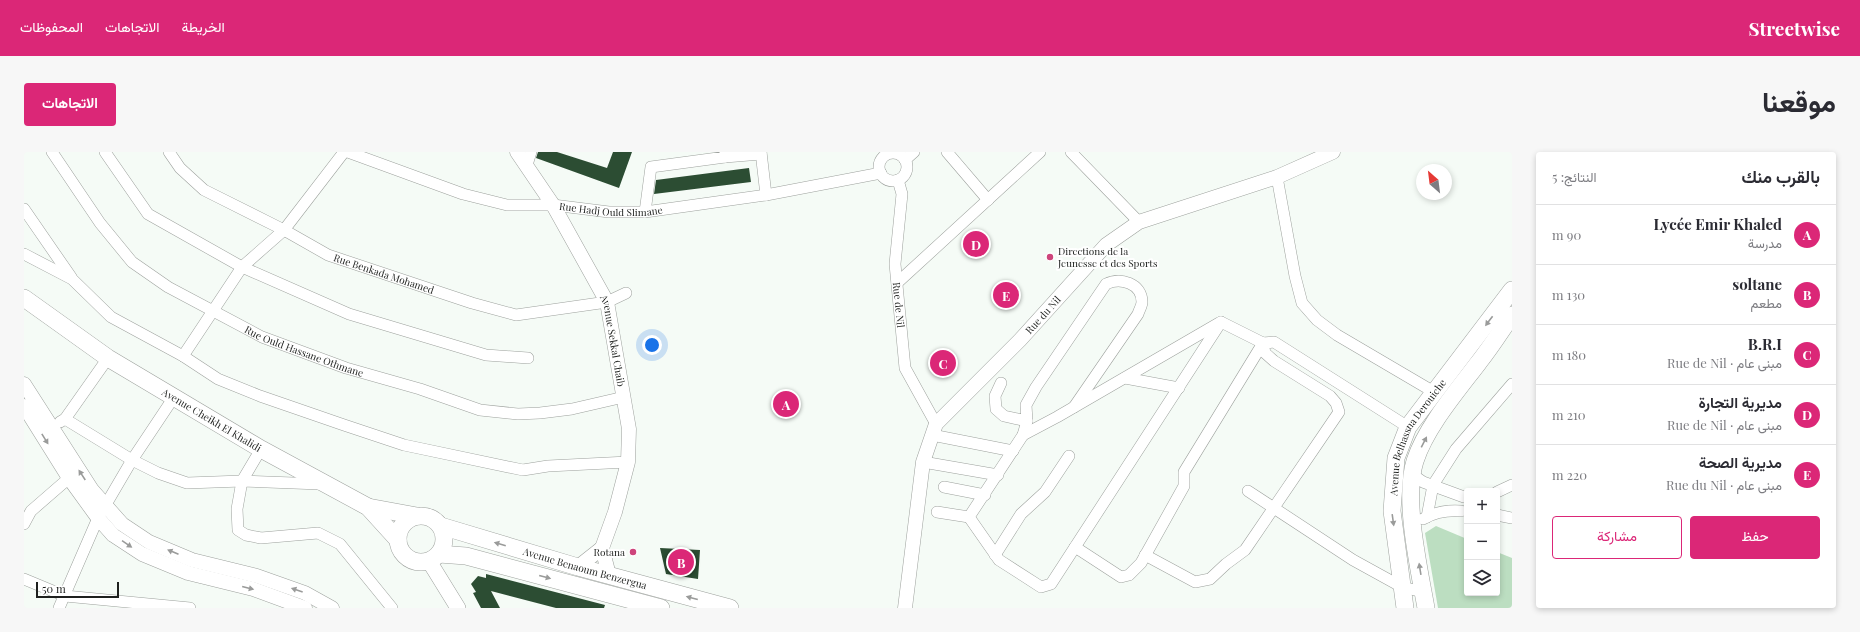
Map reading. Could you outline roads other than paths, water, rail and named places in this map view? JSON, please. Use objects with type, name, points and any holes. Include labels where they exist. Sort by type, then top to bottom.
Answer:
[{"type":"main road","name":"Avenue Belhassna Derouiche","points":[[1404,608],[1392,511],[1396,458],[1408,427],[1512,290]]},
{"type":"main road","name":"Avenue Cheikh El Khalidi","points":[[24,298],[108,358],[261,449],[323,484],[368,507],[398,540]]},
{"type":"main road","name":"Avenue Belhassna Derouiche","points":[[1424,600],[1420,521],[1411,509],[1412,475],[1415,461],[1425,439],[1448,403],[1512,315]]},
{"type":"main road","points":[[368,507],[430,518],[441,526],[444,543],[434,557],[420,562],[405,556],[400,549],[398,540],[399,532],[403,525],[409,519],[417,516]]},
{"type":"main road","name":"Avenue Benaoum Benzergua","points":[[441,526],[578,567],[730,608]]},
{"type":"main road","name":"Avenue Benaoum Benzergua","points":[[434,557],[466,556],[661,608]]},
{"type":"main road","points":[[434,557],[458,608]]},
{"type":"street","name":"Rue Ould Hassane Othmane","points":[[52,152],[100,223],[132,262],[168,287],[262,337],[332,363],[420,389],[480,410],[518,414],[540,413],[572,409],[624,397]]},
{"type":"street","points":[[105,152],[148,214],[242,267],[349,314],[486,355],[528,358]]},
{"type":"street","name":"Rue Benkada Mohamed","points":[[168,152],[180,168],[204,190],[284,230],[328,255],[472,303],[516,315],[607,302],[626,293]]},
{"type":"street","points":[[183,356],[242,267],[284,230],[344,152]]},
{"type":"street","name":"Rue Hadj Ould Slimane","points":[[348,152],[463,194],[507,205],[553,205],[609,212],[644,212],[766,195],[881,173]]},
{"type":"street","name":"Avenue Sekkal Chaib","points":[[517,152],[529,159],[607,302],[629,429],[628,462],[615,512],[602,548]]},
{"type":"street","points":[[905,160],[914,152]]},
{"type":"street","points":[[947,152],[988,200]]},
{"type":"street","points":[[897,283],[1040,152]]},
{"type":"street","points":[[1071,152],[1139,222]]},
{"type":"street","name":"Rue du Nil","points":[[905,608],[923,462],[934,429],[1020,340],[1106,244],[1139,222],[1277,177],[1333,152]]},
{"type":"street","points":[[644,212],[650,167],[725,155],[761,153],[766,195]]},
{"type":"street","points":[[886,154],[898,154],[905,160],[906,173],[898,180],[887,180],[881,173],[880,164],[886,154]]},
{"type":"street","points":[[1277,177],[1295,276],[1302,303],[1317,320],[1337,334],[1434,392]]},
{"type":"street","name":"Rue de Nil","points":[[898,180],[902,194],[895,264],[905,368],[934,429]]},
{"type":"street","points":[[24,208],[72,279],[111,317],[183,356],[218,379],[260,396],[404,445],[523,470],[548,466],[628,462]]},
{"type":"street","points":[[24,254],[72,279]]},
{"type":"street","points":[[969,517],[1023,435],[1027,420],[1026,405],[1036,387],[1106,284],[1114,280],[1125,281],[1133,285],[1141,294],[1142,304],[1138,314],[1074,407]]},
{"type":"street","points":[[1221,322],[1263,343],[1274,342],[1408,427]]},
{"type":"street","points":[[1023,435],[1221,322]]},
{"type":"street","points":[[937,512],[969,517],[998,560],[1041,587],[1051,584],[1221,322]]},
{"type":"street","points":[[1145,555],[1195,582],[1210,579],[1226,564],[1245,550],[1339,412],[1336,403],[1330,396],[1274,361],[1265,353],[1263,343]]},
{"type":"street","points":[[1075,547],[1121,577],[1129,575],[1141,563],[1184,486],[1184,472],[1263,343]]},
{"type":"street","points":[[51,425],[65,419],[108,358]]},
{"type":"street","points":[[1124,378],[1179,388]]},
{"type":"street","points":[[1001,383],[995,396],[996,409],[1004,416],[1027,420]]},
{"type":"street","points":[[24,384],[92,490],[113,535],[142,554],[188,573],[253,589],[305,608]]},
{"type":"street","points":[[1420,521],[1433,485],[1456,449],[1512,384]]},
{"type":"street","points":[[59,608],[101,512],[132,460],[174,397]]},
{"type":"street","points":[[26,413],[70,478],[101,512],[148,542],[192,560],[257,576],[305,593],[332,608]]},
{"type":"street","points":[[65,419],[132,460],[158,473],[187,483],[242,482],[323,484]]},
{"type":"street","points":[[934,429],[1013,451]]},
{"type":"street","points":[[261,449],[242,482],[237,509],[238,530],[246,535],[261,538],[318,534],[340,544],[392,608]]},
{"type":"street","points":[[995,554],[1021,514],[1045,492],[1068,456]]},
{"type":"street","points":[[923,462],[998,475]]},
{"type":"street","points":[[1412,475],[1433,485],[1464,496]]},
{"type":"street","points":[[24,524],[31,511],[70,478]]},
{"type":"street","points":[[1500,491],[1512,485]]},
{"type":"street","points":[[944,486],[985,494]]},
{"type":"street","points":[[1248,491],[1353,560],[1424,600]]},
{"type":"street","points":[[1464,498],[1460,504],[1464,514]]},
{"type":"street","points":[[1420,521],[1433,514],[1449,511],[1464,514]]},
{"type":"street","points":[[1500,515],[1512,518]]},
{"type":"street","points":[[578,567],[602,548],[609,575]]},
{"type":"street","points":[[24,579],[65,596],[190,608]]},
{"type":"place","name":"مديرية التجارة","points":[[976,244]]},
{"type":"place","name":"Directions de la Jeunesse et des Sports","points":[[1050,257]]},
{"type":"place","name":"مديرية الصحة","points":[[1006,295]]},
{"type":"place","name":"B.R.I","points":[[943,363]]},
{"type":"place","name":"Lycée Emir Khaled","points":[[786,404]]},
{"type":"place","name":"Rotana","points":[[633,552]]},
{"type":"place","name":"soltane","points":[[681,562]]}]
